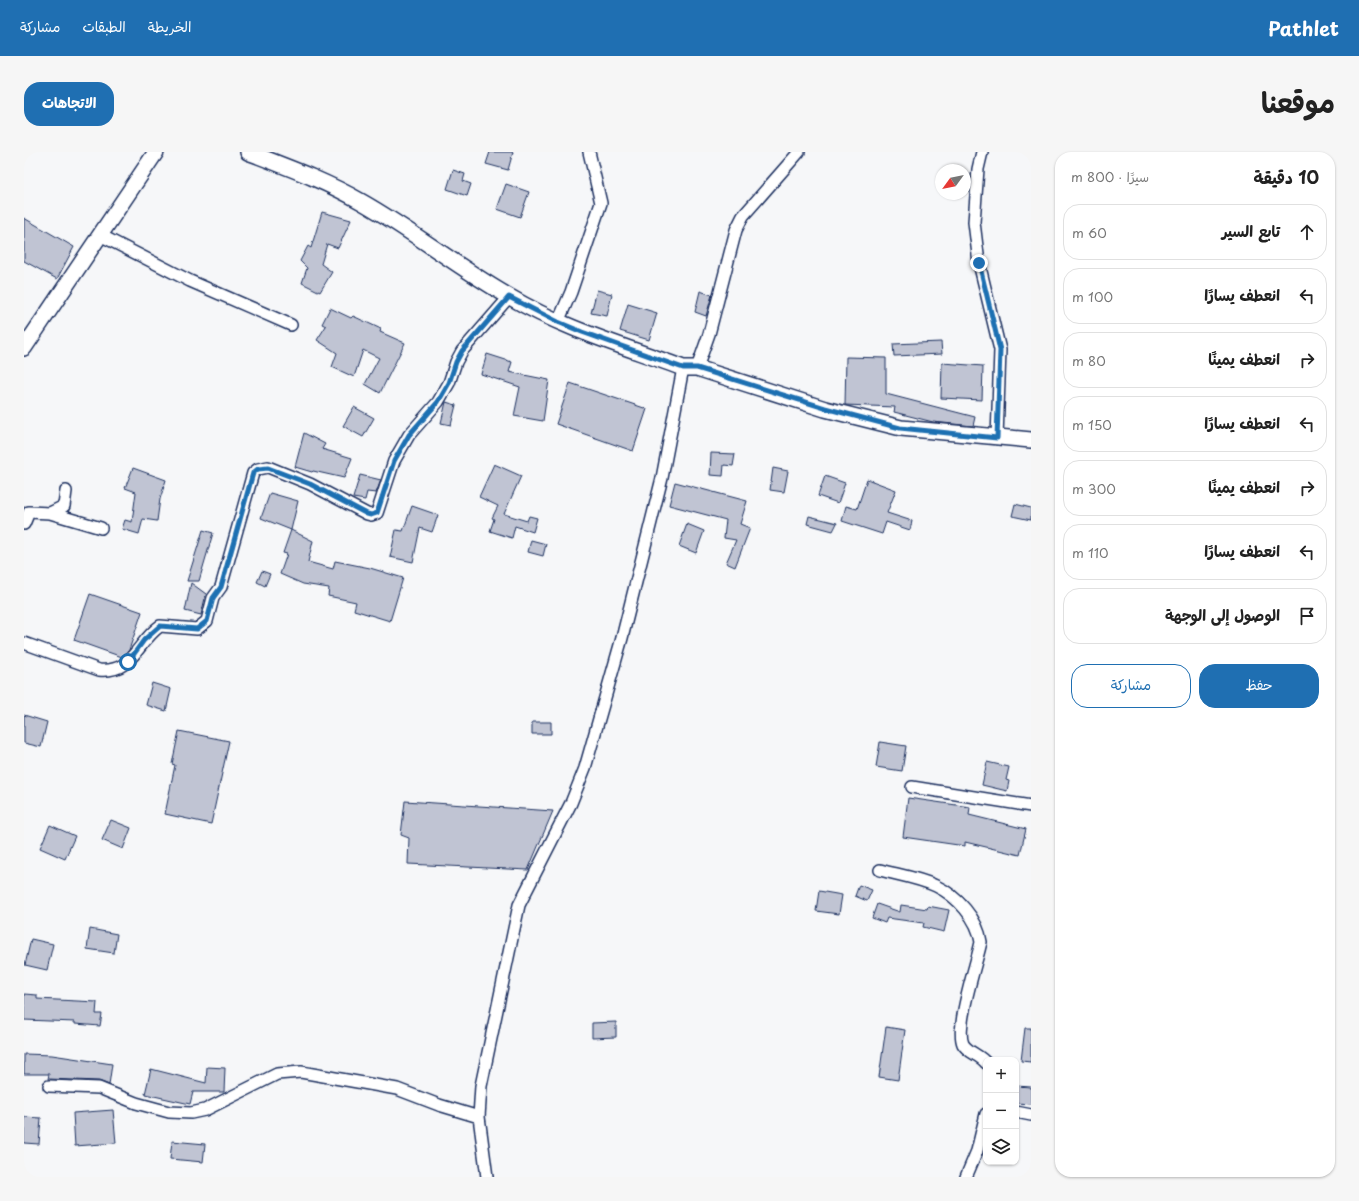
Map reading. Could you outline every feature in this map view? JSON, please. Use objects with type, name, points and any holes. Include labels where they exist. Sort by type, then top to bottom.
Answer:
[{"type":"street","points":[[24,348],[156,152]]},
{"type":"street","points":[[248,152],[319,180],[361,201],[509,297],[558,322],[690,368],[825,408],[900,428],[1031,440]]},
{"type":"street","points":[[558,322],[574,285],[601,204],[590,152]]},
{"type":"street","points":[[487,1177],[480,1117],[481,1086],[519,905],[571,803],[588,760],[622,638],[690,368],[709,334],[736,230],[743,216],[799,152]]},
{"type":"street","points":[[982,152],[978,170],[974,222],[979,263],[1000,350],[997,438]]},
{"type":"street","points":[[100,235],[190,281],[291,325]]},
{"type":"street","points":[[24,643],[99,670],[109,671],[120,668],[128,662],[144,640],[160,626],[197,629],[207,621],[213,598],[221,587],[253,473],[258,469],[268,468],[274,470],[310,484],[367,514],[371,515],[377,513],[394,461],[409,435],[438,402],[449,383],[456,362],[462,351],[509,297]]},
{"type":"street","points":[[50,513],[64,506],[66,491]]},
{"type":"street","points":[[24,524],[30,512],[50,513],[101,528]]},
{"type":"street","points":[[912,787],[1031,806]]},
{"type":"street","points":[[880,870],[936,886],[951,896],[966,910],[980,931],[981,942],[967,1001],[961,1038],[963,1044],[983,1061]]},
{"type":"street","points":[[49,1086],[99,1088],[136,1103],[169,1112],[191,1113],[205,1110],[276,1074],[301,1072],[397,1089],[439,1105],[480,1117]]},
{"type":"street","points":[[1019,1113],[1031,1115]]},
{"type":"street","points":[[966,1177],[976,1151],[983,1125]]},
{"type":"building","points":[[490,152],[513,152],[508,170],[486,164]]},
{"type":"building","points":[[453,170],[465,174],[463,181],[471,184],[467,196],[447,189]]},
{"type":"building","points":[[506,184],[529,192],[520,217],[497,209]]},
{"type":"building","points":[[322,212],[351,220],[338,248],[327,244],[321,264],[332,272],[320,292],[302,283],[307,268],[300,261],[308,246],[311,248]]},
{"type":"building","points":[[24,218],[74,247],[57,279],[24,261]]},
{"type":"building","points":[[597,290],[612,294],[607,316],[591,313]]},
{"type":"building","points":[[700,291],[712,295],[706,316],[695,312]]},
{"type":"building","points":[[628,304],[657,313],[649,340],[620,331]]},
{"type":"building","points":[[330,308],[351,318],[353,316],[381,329],[380,332],[405,343],[380,393],[365,384],[379,358],[363,350],[354,377],[332,367],[337,353],[317,340],[326,326],[322,324]]},
{"type":"building","points":[[941,342],[942,354],[894,356],[893,344]]},
{"type":"building","points":[[487,354],[512,362],[509,372],[549,380],[543,421],[514,416],[520,387],[481,374]]},
{"type":"building","points":[[846,357],[886,358],[886,394],[975,417],[973,426],[933,422],[894,412],[895,407],[845,405]]},
{"type":"building","points":[[942,363],[983,366],[982,400],[941,398]]},
{"type":"building","points":[[570,383],[647,409],[633,451],[556,424]]},
{"type":"building","points":[[446,402],[456,405],[451,425],[441,423]]},
{"type":"building","points":[[354,407],[374,418],[363,437],[343,426]]},
{"type":"building","points":[[304,433],[325,444],[322,449],[352,458],[344,478],[295,467]]},
{"type":"building","points":[[711,453],[735,454],[733,466],[724,465],[723,476],[710,475]]},
{"type":"building","points":[[494,464],[521,476],[504,514],[527,521],[529,516],[537,518],[533,532],[515,526],[512,538],[490,531],[494,519],[492,518],[498,506],[479,497]]},
{"type":"building","points":[[133,468],[166,480],[160,499],[157,521],[143,519],[139,534],[122,529],[125,520],[132,522],[136,492],[125,488]]},
{"type":"building","points":[[773,468],[788,471],[784,492],[770,490]]},
{"type":"building","points":[[360,475],[381,480],[376,493],[367,492],[365,500],[353,498]]},
{"type":"building","points":[[825,476],[845,483],[838,503],[818,496]]},
{"type":"building","points":[[867,479],[896,490],[887,513],[912,521],[910,530],[886,522],[882,534],[842,521],[846,506],[857,509]]},
{"type":"building","points":[[675,482],[747,501],[740,524],[750,528],[735,567],[726,563],[736,540],[724,538],[726,520],[669,505]]},
{"type":"building","points":[[270,493],[298,501],[291,530],[261,518]]},
{"type":"building","points":[[1015,504],[1031,508],[1031,520],[1012,516]]},
{"type":"building","points":[[412,506],[438,515],[432,532],[420,528],[413,562],[390,557],[396,530],[403,531]]},
{"type":"building","points":[[809,516],[837,523],[833,531],[807,524]]},
{"type":"building","points":[[687,524],[704,531],[696,553],[679,546]]},
{"type":"building","points":[[203,530],[213,533],[199,581],[187,581]]},
{"type":"building","points":[[291,530],[313,541],[308,562],[333,569],[335,561],[370,568],[403,578],[390,621],[354,610],[356,602],[328,596],[329,588],[303,584],[280,574],[287,554],[283,553]]},
{"type":"building","points":[[531,540],[546,544],[543,556],[528,552]]},
{"type":"building","points":[[262,571],[270,574],[265,586],[257,582]]},
{"type":"building","points":[[191,583],[206,594],[201,615],[185,611]]},
{"type":"building","points":[[90,594],[142,612],[129,650],[122,657],[74,640]]},
{"type":"building","points":[[152,683],[171,689],[166,711],[146,705]]},
{"type":"building","points":[[24,715],[47,722],[41,747],[24,743]]},
{"type":"building","points":[[532,722],[551,722],[551,734],[532,734]]},
{"type":"building","points":[[179,731],[229,741],[211,824],[165,814],[175,765],[172,764]]},
{"type":"building","points":[[880,742],[906,746],[902,771],[876,767]]},
{"type":"building","points":[[987,762],[1009,767],[1006,780],[1009,781],[1007,791],[982,785]]},
{"type":"building","points":[[908,798],[970,807],[969,815],[1026,829],[1020,855],[965,842],[965,846],[903,837]]},
{"type":"building","points":[[405,801],[553,811],[528,870],[408,864],[409,838],[401,835]]},
{"type":"building","points":[[111,820],[131,828],[123,849],[102,840]]},
{"type":"building","points":[[50,825],[75,836],[65,859],[40,848]]},
{"type":"building","points":[[859,885],[872,890],[867,901],[855,896]]},
{"type":"building","points":[[819,891],[842,895],[839,914],[816,911]]},
{"type":"building","points":[[877,904],[900,912],[901,905],[927,909],[928,906],[949,910],[944,932],[923,927],[924,923],[887,918],[885,923],[872,918]]},
{"type":"building","points":[[90,929],[117,934],[114,953],[87,949]]},
{"type":"building","points":[[31,939],[53,944],[47,970],[25,965]]},
{"type":"building","points":[[24,994],[37,995],[37,999],[97,1002],[96,1014],[102,1014],[100,1026],[75,1024],[75,1022],[24,1020]]},
{"type":"building","points":[[616,1022],[616,1037],[592,1038],[592,1023]]},
{"type":"building","points":[[886,1027],[905,1030],[898,1080],[879,1077]]},
{"type":"building","points":[[1025,1028],[1031,1028],[1031,1062],[1021,1061]]},
{"type":"building","points":[[24,1054],[52,1055],[112,1064],[109,1085],[99,1081],[48,1079],[49,1074],[24,1074]]},
{"type":"building","points":[[207,1067],[225,1068],[224,1092],[193,1092],[190,1104],[145,1094],[151,1069],[206,1083]]},
{"type":"building","points":[[1019,1086],[1031,1087],[1031,1104],[1019,1103]]},
{"type":"building","points":[[113,1110],[116,1143],[75,1146],[73,1113]]},
{"type":"building","points":[[24,1117],[41,1118],[39,1144],[24,1143]]},
{"type":"building","points":[[172,1141],[205,1144],[203,1162],[170,1159]]},
{"type":"route","points":[[128,662],[151,632],[160,626],[197,629],[207,621],[213,598],[221,587],[253,473],[258,469],[268,468],[298,479],[367,514],[371,515],[377,513],[380,508],[394,461],[409,435],[438,402],[449,383],[456,362],[462,351],[509,297],[558,322],[582,332],[683,368],[697,368],[825,408],[900,428],[997,438],[1000,350],[979,263]]}]
